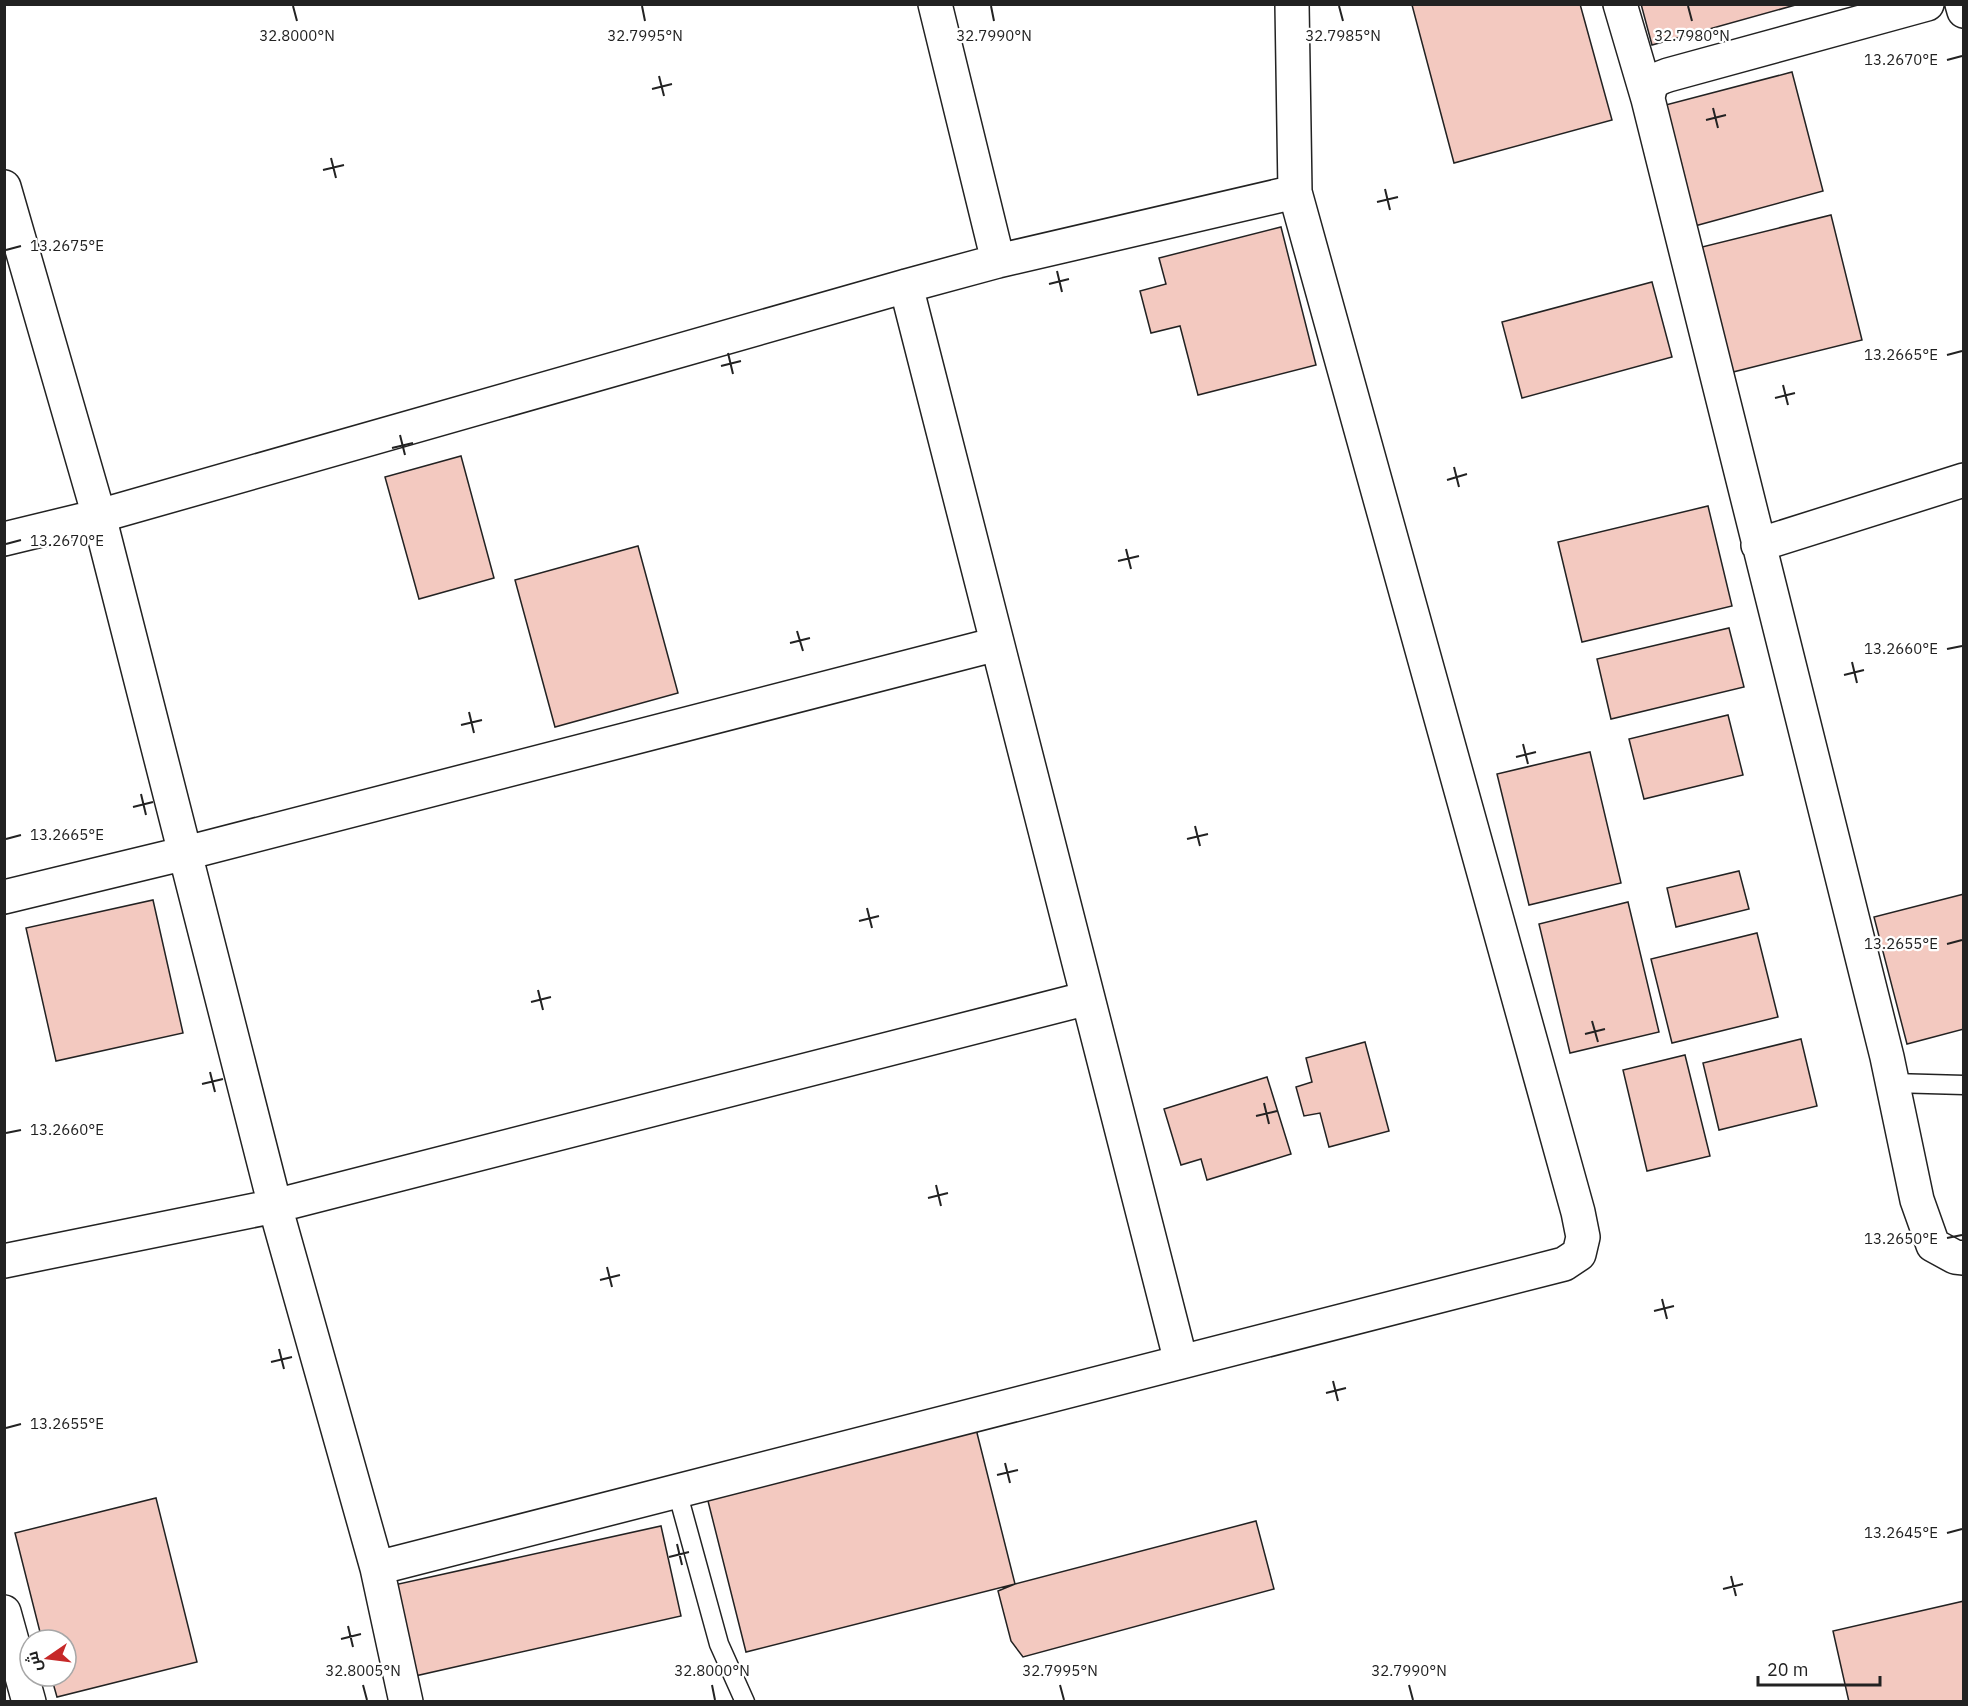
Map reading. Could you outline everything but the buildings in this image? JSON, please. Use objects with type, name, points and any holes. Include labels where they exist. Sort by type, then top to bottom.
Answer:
[{"type":"street","points":[[935,4],[998,261]]},
{"type":"street","points":[[377,1568],[1564,1264],[1579,1254],[1583,1237],[1565,1166],[1295,192],[1292,4]]},
{"type":"street","points":[[1620,4],[1648,99],[1892,1083],[1917,1200],[1934,1245],[1955,1257],[1964,1258]]},
{"type":"street","points":[[1648,99],[1649,88],[1655,80],[1668,75],[1927,4]]},
{"type":"street","points":[[1962,4],[1964,11]]},
{"type":"street","points":[[4,188],[99,516],[275,1206],[377,1568],[406,1701]]},
{"type":"street","points":[[4,539],[99,516],[998,261],[1295,192]]},
{"type":"street","points":[[906,286],[1181,1362]]},
{"type":"street","points":[[1758,545],[1964,480]]},
{"type":"street","points":[[4,897],[186,853],[997,644]]},
{"type":"street","points":[[4,1261],[275,1206],[1088,998]]},
{"type":"street","points":[[4,1611],[29,1701]]},
{"type":"lane","points":[[1892,1083],[1964,1085]]},
{"type":"lane","points":[[677,1491],[719,1644],[745,1701]]}]
